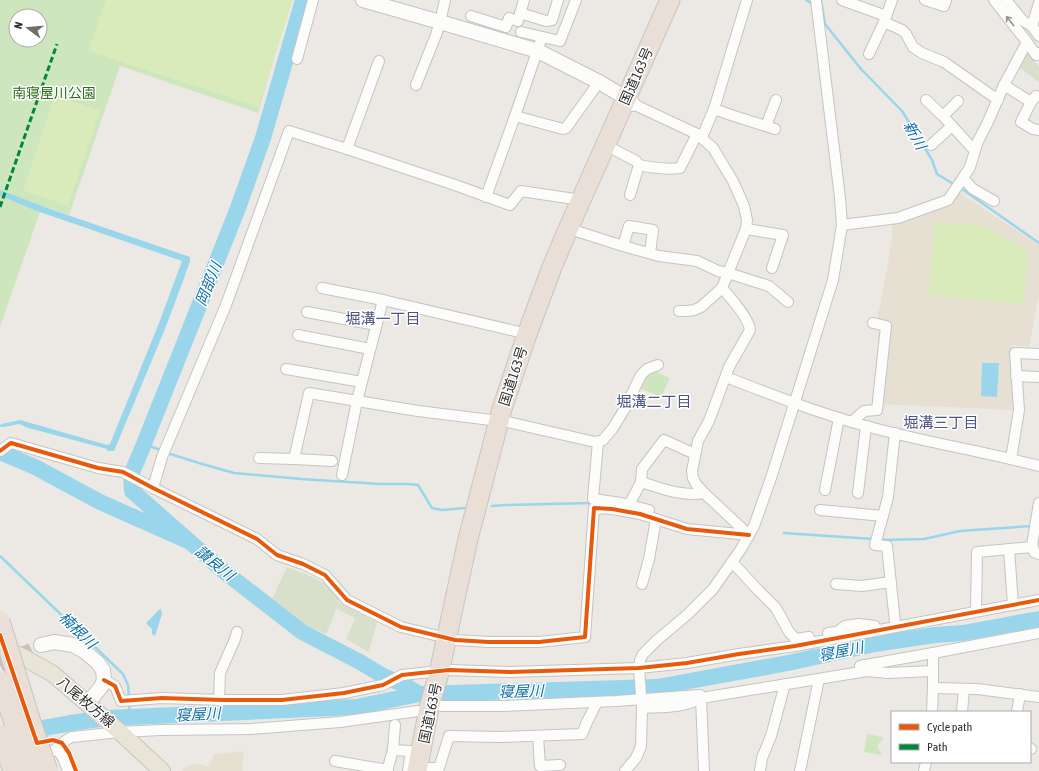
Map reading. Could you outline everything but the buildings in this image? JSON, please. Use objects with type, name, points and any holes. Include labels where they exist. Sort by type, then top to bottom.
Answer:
[{"type":"highway","name":"国道163号","points":[[503,422],[559,270],[613,150],[630,101],[670,0]]},
{"type":"highway","name":"国道163号","points":[[424,770],[433,710],[450,639],[468,539],[528,334],[552,267],[581,200],[679,0]]},
{"type":"highway","points":[[0,621],[31,722],[48,771]]},
{"type":"highway","points":[[0,672],[35,771]]},
{"type":"highway","points":[[0,681],[30,771]]},
{"type":"highway","points":[[0,734],[11,771]]},
{"type":"highway","points":[[0,743],[11,771]]},
{"type":"main road","name":"八尾枚方線","points":[[0,648],[23,657],[53,674],[120,732],[162,771]]},
{"type":"street","points":[[297,59],[314,0]]},
{"type":"street","points":[[363,0],[440,22],[504,34]]},
{"type":"street","points":[[416,85],[440,22],[444,0]]},
{"type":"street","points":[[504,34],[508,18],[518,22],[524,0]]},
{"type":"street","points":[[520,13],[546,21],[552,20],[558,0]]},
{"type":"street","points":[[522,32],[560,41],[576,0]]},
{"type":"street","points":[[638,165],[670,170],[680,168],[700,136],[714,109],[747,0]]},
{"type":"street","points":[[625,771],[636,758],[641,746],[642,704],[639,668],[640,660],[656,641],[688,614],[713,589],[741,549],[754,526],[833,280],[842,225],[816,0]]},
{"type":"street","points":[[842,0],[885,19],[902,30],[913,47],[922,53],[944,62],[998,100]]},
{"type":"street","points":[[869,54],[892,0]]},
{"type":"street","points":[[925,0],[944,6],[946,0]]},
{"type":"street","points":[[994,0],[1038,56]]},
{"type":"street","points":[[1006,0],[1023,21],[1032,26],[1039,36]]},
{"type":"street","points":[[1032,26],[1039,4]]},
{"type":"street","points":[[471,16],[599,82],[630,101],[700,136],[713,148],[733,181],[744,206],[746,229],[722,288],[702,307],[686,312],[679,311]]},
{"type":"street","points":[[486,197],[542,37]]},
{"type":"street","points":[[842,225],[898,218],[948,200],[970,168],[974,150],[1004,85],[1027,42]]},
{"type":"street","points":[[347,149],[379,61]]},
{"type":"street","points":[[515,116],[563,129],[566,128],[599,82]]},
{"type":"street","points":[[1004,85],[1033,99],[1021,122],[1032,129],[1039,130]]},
{"type":"street","points":[[714,109],[770,128],[776,100]]},
{"type":"street","points":[[926,100],[944,116],[974,150]]},
{"type":"street","points":[[944,116],[958,101]]},
{"type":"street","points":[[931,145],[952,126]]},
{"type":"street","points":[[153,488],[162,457],[226,305],[289,131],[455,185],[510,205],[522,191],[581,200]]},
{"type":"street","points":[[613,150],[636,160],[638,165],[630,195]]},
{"type":"street","points":[[963,178],[973,189],[994,201]]},
{"type":"street","points":[[623,246],[629,226],[653,230],[650,253]]},
{"type":"street","points":[[746,229],[783,235],[772,268]]},
{"type":"street","points":[[576,231],[659,256],[697,261],[718,271],[728,272],[769,286],[788,302]]},
{"type":"street","points":[[322,288],[383,300],[528,334]]},
{"type":"street","points":[[722,288],[750,325],[750,330],[737,352],[709,420],[698,441],[692,471],[696,484],[704,493],[749,535]]},
{"type":"street","points":[[342,475],[357,401],[383,300]]},
{"type":"street","points":[[307,312],[376,325]]},
{"type":"street","points":[[852,422],[864,411],[877,410],[886,326],[873,323]]},
{"type":"street","points":[[298,335],[370,349]]},
{"type":"street","points":[[1011,459],[1019,410],[1014,353],[1039,354]]},
{"type":"street","points":[[294,459],[309,393],[418,411],[503,422],[598,442],[603,440],[613,428],[624,410],[641,375],[647,369],[658,365]]},
{"type":"street","points":[[286,369],[362,382]]},
{"type":"street","points":[[1016,376],[1039,377]]},
{"type":"street","points":[[726,377],[794,404],[866,426],[895,434],[1039,466]]},
{"type":"street","points":[[825,490],[839,418]]},
{"type":"street","points":[[858,493],[866,426]]},
{"type":"street","points":[[895,434],[888,497],[875,545],[887,546],[895,622]]},
{"type":"street","points":[[629,505],[640,482],[642,469],[664,440],[695,454]]},
{"type":"street","points":[[598,442],[593,498],[642,508],[686,523],[687,529]]},
{"type":"street","points":[[4,448],[11,443],[98,468],[123,472],[257,539],[277,555],[303,564],[325,575],[347,600],[401,627],[450,639],[488,642],[539,642],[585,637],[594,508],[612,509],[640,514],[687,529],[749,535]]},
{"type":"street","points":[[259,458],[332,461]]},
{"type":"street","points":[[640,482],[686,494],[696,495],[704,493]]},
{"type":"street","points":[[976,611],[976,552],[1009,549],[1036,551],[1035,525],[1039,503]]},
{"type":"street","points":[[820,510],[883,516]]},
{"type":"street","points":[[642,584],[649,559],[656,519]]},
{"type":"street","points":[[1009,549],[1012,605]]},
{"type":"street","points":[[732,562],[776,608],[789,632],[796,639],[837,632],[845,626],[859,624],[875,626]]},
{"type":"street","points":[[836,584],[862,586],[891,582]]},
{"type":"street","points":[[104,680],[114,686],[120,701],[162,698],[282,700],[344,694],[383,685],[402,675],[442,671],[510,672],[639,668],[688,663],[795,646],[1039,600]]},
{"type":"street","points":[[842,636],[847,632],[940,613]]},
{"type":"street","points":[[219,700],[220,673],[237,632]]},
{"type":"street","points":[[0,764],[49,753],[67,739],[72,737],[120,732],[251,729],[340,722],[418,711],[502,706],[597,702],[671,707],[695,702],[701,696],[1039,633]]},
{"type":"street","points":[[41,645],[54,642],[73,645],[84,651],[103,670],[104,680],[89,705]]},
{"type":"street","points":[[932,711],[934,688],[933,653]]},
{"type":"street","points":[[701,696],[867,671],[888,673],[934,671]]},
{"type":"street","points":[[800,771],[819,679]]},
{"type":"street","points":[[760,771],[762,758],[771,736],[785,684]]},
{"type":"street","points":[[934,688],[977,689],[1039,697]]},
{"type":"street","points":[[962,711],[964,689]]},
{"type":"street","points":[[1018,711],[1020,694]]},
{"type":"street","points":[[701,696],[704,771]]},
{"type":"street","points":[[424,770],[439,768],[449,736],[501,737],[582,734],[597,702]]},
{"type":"street","points":[[334,761],[347,767],[388,770],[393,750],[394,725]]},
{"type":"street","points":[[538,736],[540,766],[560,765]]},
{"type":"street","points":[[56,749],[59,751],[68,771]]},
{"type":"street","points":[[393,750],[411,752],[408,771]]},
{"type":"shaded area","points":[[956,191],[1039,245],[1039,294],[1029,347],[1012,345],[1012,410],[879,404],[888,325],[877,321],[891,246],[893,220]]},
{"type":"shaded area","points":[[244,751],[242,771],[182,771],[187,766],[197,763],[209,767],[214,754]]},
{"type":"green space","name":"南寝屋川公園","points":[[0,0],[291,0],[258,113],[120,66],[69,215],[42,206],[0,327]]},
{"type":"green space","points":[[106,0],[293,0],[258,107],[89,51]]},
{"type":"green space","points":[[1024,53],[1029,54],[1039,67],[1039,82],[1016,65]]},
{"type":"green space","points":[[55,95],[100,111],[68,206],[23,190]]},
{"type":"green space","points":[[935,222],[985,226],[1028,251],[1023,304],[928,295]]},
{"type":"green space","points":[[653,370],[670,378],[661,397],[640,388],[647,373]]},
{"type":"green space","points":[[287,567],[306,574],[327,585],[339,600],[338,602],[377,622],[369,652],[346,639],[355,619],[337,608],[326,634],[302,624],[271,601]]},
{"type":"green space","points":[[867,734],[883,737],[883,740],[878,745],[881,755],[864,752]]},
{"type":"water","points":[[0,190],[50,209],[190,257],[190,261],[165,329],[114,451],[107,451],[107,449],[25,427],[19,424],[4,427],[2,424],[20,420],[107,445],[110,444],[159,323],[182,261],[34,210],[0,196]]},
{"type":"water","points":[[982,363],[999,363],[997,397],[981,396]]},
{"type":"water","points":[[160,609],[162,614],[155,636],[152,634],[152,629],[146,623]]},
{"type":"waterway","name":"岡部川","points":[[190,542],[132,491],[131,475],[238,208],[263,138],[303,0]]},
{"type":"waterway","points":[[806,0],[814,5]]},
{"type":"waterway","name":"新川","points":[[821,0],[825,24],[861,69],[902,111],[932,160],[937,174],[955,185]]},
{"type":"waterway","name":"新川","points":[[959,187],[1039,243]]},
{"type":"waterway","points":[[0,426],[5,425]]},
{"type":"waterway","points":[[144,444],[163,451]]},
{"type":"waterway","name":"讃良川","points":[[0,452],[35,467],[100,502],[190,542],[226,573],[302,632],[360,662],[385,677],[403,684],[419,694]]},
{"type":"waterway","points":[[167,453],[234,473],[301,479],[418,485],[432,508],[442,510],[465,508]]},
{"type":"waterway","points":[[492,506],[592,503]]},
{"type":"waterway","points":[[878,540],[924,539],[960,531],[1032,526]]},
{"type":"waterway","points":[[784,533],[873,539]]},
{"type":"waterway","name":"楠根川","points":[[0,556],[123,674],[128,685],[129,698]]},
{"type":"waterway","name":"寝屋川","points":[[21,732],[107,718],[356,707],[419,694],[657,687],[788,663],[875,644],[935,635],[963,633],[1039,619]]},
{"type":"waterway","name":"楠根川","points":[[129,703],[130,717]]},
{"type":"tunnel","points":[[0,665],[41,645]]},
{"type":"marked path","points":[[0,207],[57,44]]},
{"type":"cycle path","points":[[0,451],[11,443],[98,468],[123,472],[257,539],[277,555],[303,564],[325,575],[347,600],[401,627],[455,640],[539,642],[585,637],[594,508],[612,509],[640,514],[687,529],[749,535]]},
{"type":"cycle path","points":[[104,680],[115,686],[121,701],[162,698],[282,700],[344,693],[383,685],[402,675],[449,670],[510,672],[639,668],[687,663],[795,646],[1039,600]]},
{"type":"cycle path","points":[[0,635],[37,743],[53,740],[62,743],[69,753],[76,771]]},
{"type":"district","name":"堀溝一丁目","points":[[383,318]]},
{"type":"district","name":"堀溝二丁目","points":[[654,401]]},
{"type":"district","name":"堀溝三丁目","points":[[941,422]]}]
